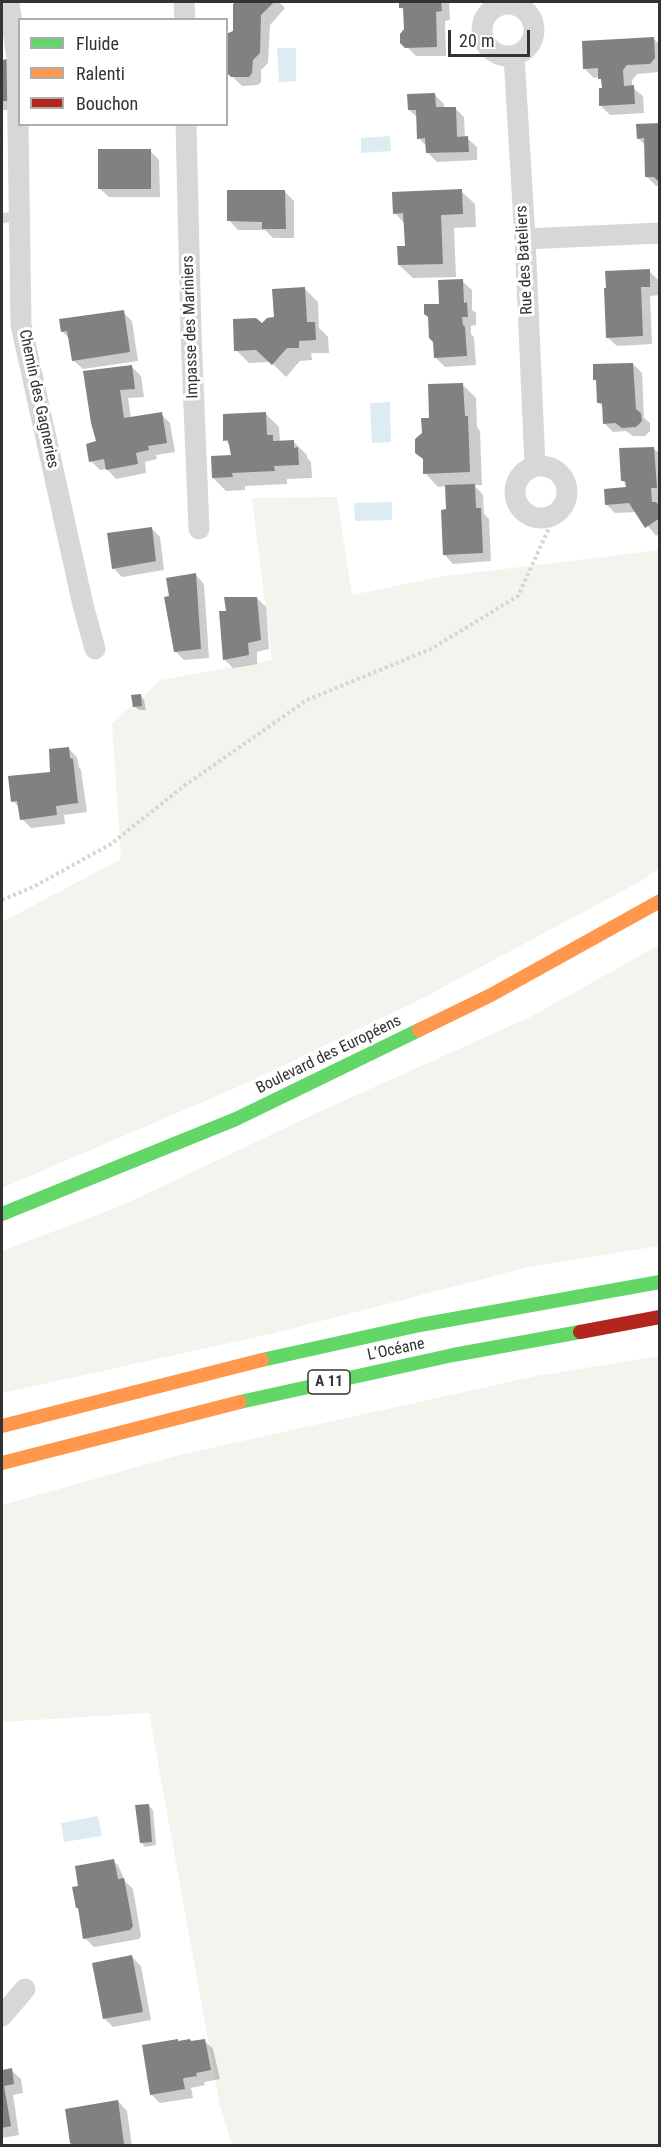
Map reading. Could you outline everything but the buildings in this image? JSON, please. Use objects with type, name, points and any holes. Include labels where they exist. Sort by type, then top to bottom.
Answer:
[{"type":"main road","name":"Boulevard des Européens","points":[[2,1214],[236,1119],[491,995],[660,901]]},
{"type":"main road","name":"Boulevard des Européens","points":[[129,1178],[278,1114]]},
{"type":"main road","name":"L’Océane","points":[[2,1426],[270,1358],[420,1325],[660,1282]]},
{"type":"main road","name":"L’Océane","points":[[2,1463],[211,1409],[360,1374],[660,1317]]},
{"type":"street","name":"Chemin des Gagneries","points":[[9,2],[17,58],[10,218],[21,325],[80,593],[95,649]]},
{"type":"street","points":[[184,2],[184,18]]},
{"type":"street","name":"Rue des Bateliers","points":[[514,56],[535,465]]},
{"type":"street","name":"Impasse des Mariniers","points":[[186,126],[199,529]]},
{"type":"street","points":[[525,239],[660,233]]},
{"type":"street","points":[[535,465],[555,469],[567,483],[567,503],[554,517],[531,518],[520,511],[514,498],[519,475],[535,465]]},
{"type":"street","points":[[2,2016],[26,1989]]},
{"type":"lane","points":[[2,1224],[289,1102],[582,956],[660,912]]},
{"type":"path","points":[[2,900],[35,886],[111,844],[183,786],[307,700],[431,649],[518,596],[554,517]]},
{"type":"shaded area","points":[[277,48],[296,48],[296,81],[279,82]]},
{"type":"shaded area","points":[[390,136],[391,151],[361,153],[361,138]]},
{"type":"shaded area","points":[[390,402],[391,442],[372,443],[370,403]]},
{"type":"shaded area","points":[[337,497],[352,595],[439,577],[659,550],[659,868],[643,880],[423,998],[247,1083],[2,1188],[2,922],[121,859],[112,723],[161,680],[272,660],[252,498]]},
{"type":"shaded area","points":[[392,502],[392,520],[355,521],[354,503]]},
{"type":"shaded area","points":[[659,945],[659,1246],[529,1267],[275,1333],[2,1393],[2,1251],[123,1205],[321,1111],[530,1017]]},
{"type":"shaded area","points":[[659,1356],[659,2145],[232,2145],[220,2106],[149,1713],[2,1722],[2,1505],[179,1455],[536,1376]]},
{"type":"shaded area","points":[[98,1816],[102,1836],[64,1842],[61,1823]]},
{"type":"traffic: fast","points":[[2,1214],[236,1119],[419,1030]]},
{"type":"traffic: fast","points":[[262,1360],[420,1325],[660,1282]]},
{"type":"traffic: fast","points":[[240,1402],[453,1355],[580,1332]]},
{"type":"traffic: slow","points":[[419,1030],[491,995],[660,901]]},
{"type":"traffic: slow","points":[[2,1426],[262,1360]]},
{"type":"traffic: slow","points":[[2,1463],[240,1402]]},
{"type":"traffic: jam","points":[[580,1332],[660,1317]]}]
